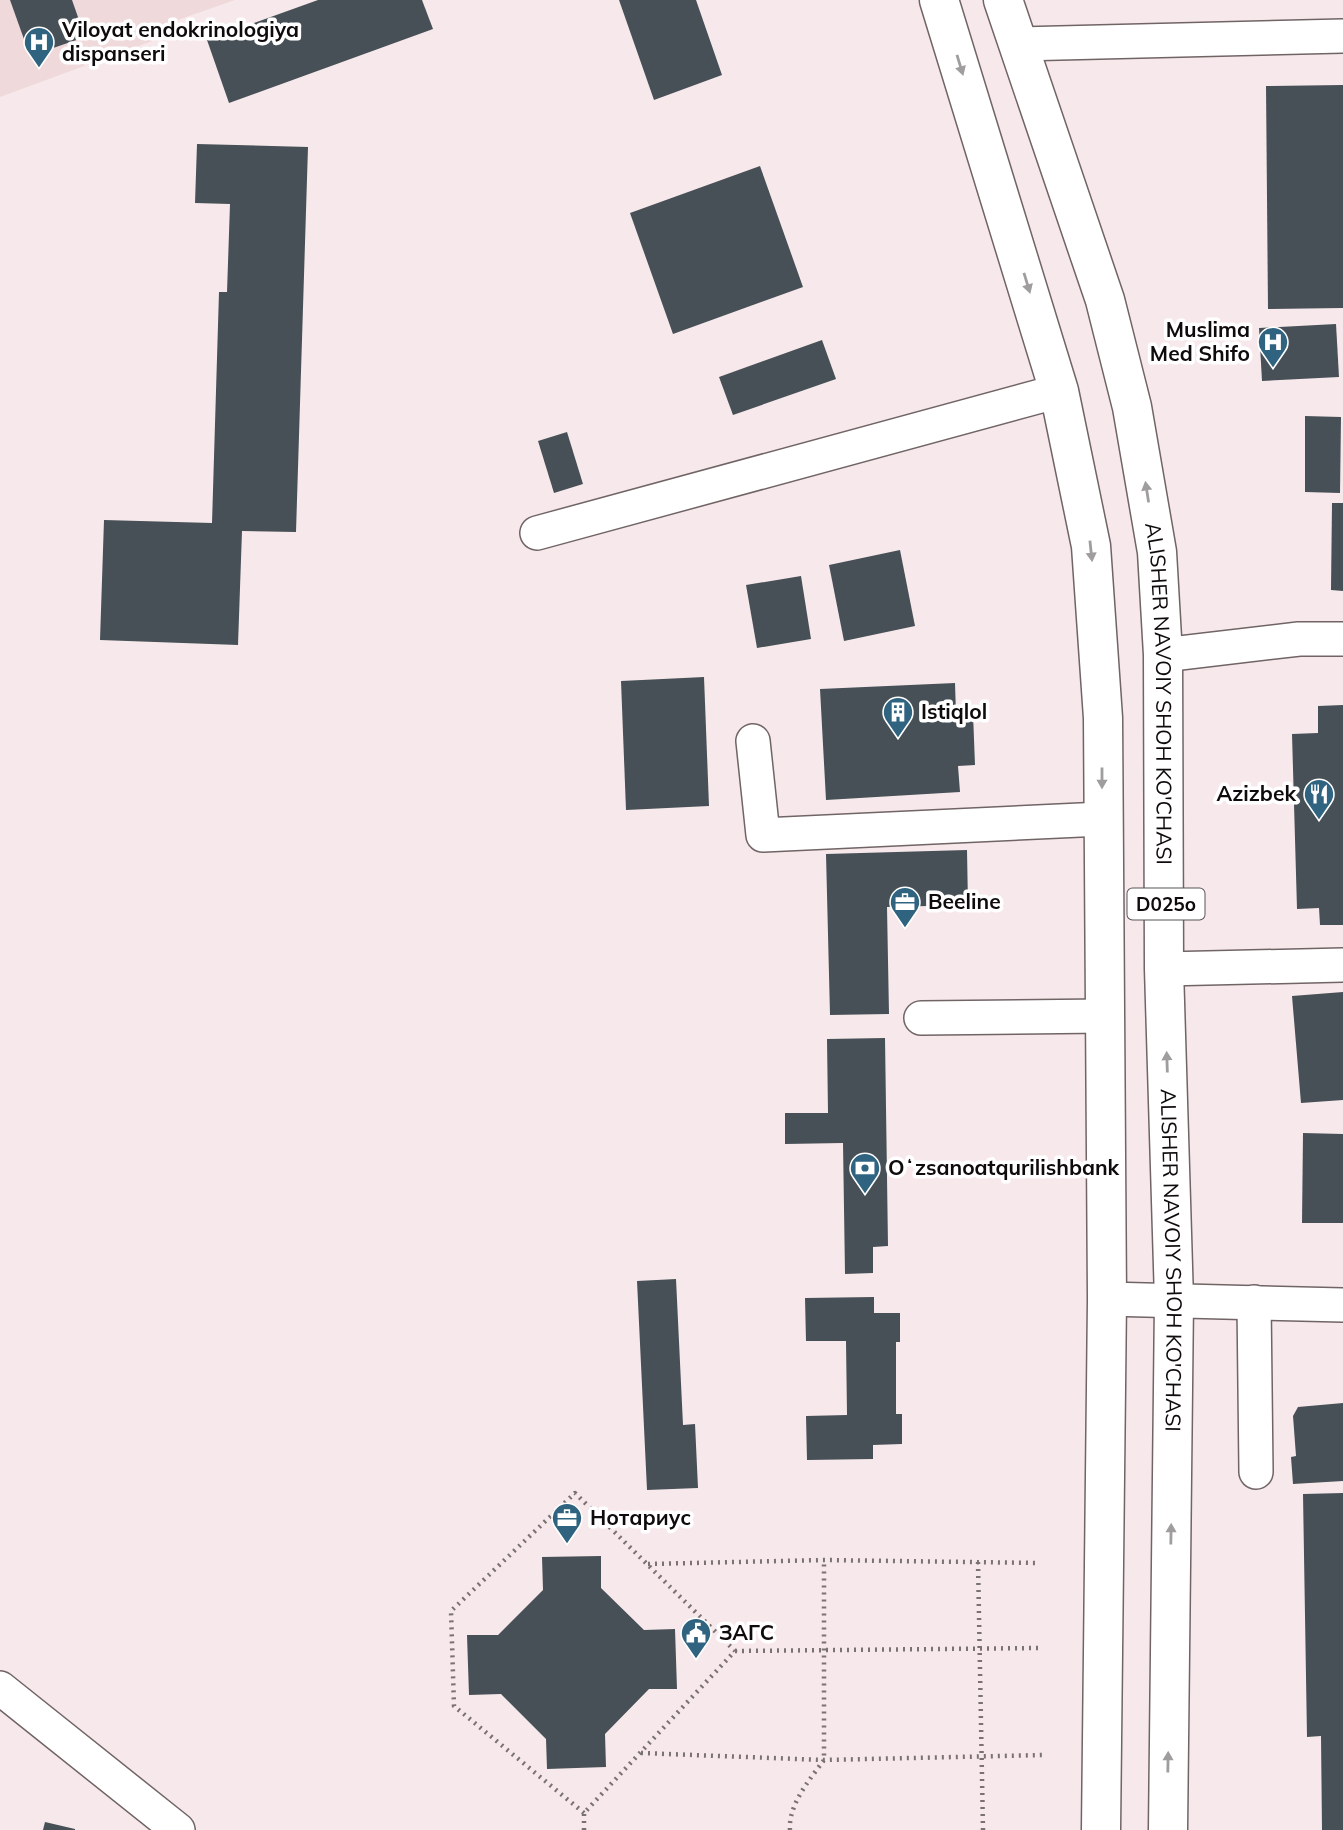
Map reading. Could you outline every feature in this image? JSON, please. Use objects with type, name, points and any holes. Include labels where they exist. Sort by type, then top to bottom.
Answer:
[{"type":"main road","name":"D025o","points":[[939,0],[1059,391],[1091,546],[1103,718],[1107,1299],[1101,1830]]},
{"type":"main road","name":"ALISHER NAVOIY SHOH KO'CHASI","points":[[1003,0],[1104,300],[1132,407],[1157,552],[1163,655],[1164,969],[1174,1300],[1168,1830]]},
{"type":"street","points":[[1019,44],[1343,36]]},
{"type":"street","points":[[537,533],[1059,391]]},
{"type":"street","points":[[1163,655],[1299,639],[1343,639]]},
{"type":"street","points":[[753,741],[763,835],[1102,819]]},
{"type":"street","points":[[1164,969],[1343,965]]},
{"type":"street","points":[[921,1018],[1104,1016]]},
{"type":"street","points":[[1107,1299],[1343,1305]]},
{"type":"street","points":[[1254,1302],[1256,1472]]},
{"type":"street","points":[[0,1688],[174,1829]]},
{"type":"path","points":[[584,1813],[454,1706],[451,1611],[575,1493],[735,1651],[1041,1648]]},
{"type":"path","points":[[790,1830],[789,1820],[806,1784],[824,1760],[824,1560]]},
{"type":"path","points":[[647,1564],[824,1560],[1039,1563]]},
{"type":"path","points":[[978,1562],[983,1830]]},
{"type":"path","points":[[584,1830],[584,1813],[735,1651]]},
{"type":"path","points":[[640,1753],[824,1760],[1044,1755]]},
{"type":"shaded area","name":"Viloyat endokrinologiya dispanseri","points":[[0,0],[235,0],[152,29],[155,40],[0,97]]},
{"type":"building","points":[[10,0],[72,0],[85,37],[30,56]]},
{"type":"building","points":[[318,0],[422,0],[433,29],[229,103],[207,40]]},
{"type":"building","points":[[619,0],[696,0],[722,75],[654,100]]},
{"type":"building","points":[[1343,85],[1343,308],[1268,309],[1266,86]]},
{"type":"building","points":[[197,144],[308,147],[296,532],[242,531],[238,645],[100,640],[104,520],[212,523],[219,292],[227,292],[230,204],[195,203]]},
{"type":"building","points":[[760,166],[803,287],[673,334],[630,213]]},
{"type":"building","points":[[1336,324],[1339,377],[1262,381],[1259,328]]},
{"type":"building","points":[[822,340],[836,379],[733,415],[719,377]]},
{"type":"building","points":[[1305,416],[1341,417],[1340,493],[1305,492]]},
{"type":"building","points":[[567,432],[583,484],[554,493],[538,441]]},
{"type":"building","points":[[1332,503],[1343,503],[1343,591],[1331,590]]},
{"type":"building","points":[[900,550],[915,626],[844,641],[829,565]]},
{"type":"building","points":[[801,576],[811,639],[757,648],[746,585]]},
{"type":"building","points":[[704,677],[709,806],[626,810],[621,681]]},
{"type":"building","name":"Istiqlol","points":[[955,683],[956,714],[973,713],[975,765],[958,766],[960,792],[826,800],[820,689]]},
{"type":"building","name":"Azizbek","points":[[1343,705],[1343,925],[1320,925],[1319,908],[1297,909],[1292,734],[1318,733],[1318,706]]},
{"type":"building","points":[[967,850],[968,905],[887,907],[889,1014],[830,1015],[826,854]]},
{"type":"building","points":[[1343,992],[1343,1100],[1301,1103],[1292,996]]},
{"type":"building","name":"Oʻzsanoatqurilishbank","points":[[885,1038],[888,1246],[873,1247],[873,1273],[845,1274],[843,1143],[785,1144],[785,1113],[828,1113],[827,1039]]},
{"type":"building","points":[[1303,1133],[1343,1134],[1343,1223],[1302,1223]]},
{"type":"building","points":[[676,1279],[683,1425],[695,1424],[698,1488],[647,1490],[637,1281]]},
{"type":"building","points":[[874,1297],[874,1313],[900,1313],[900,1342],[896,1342],[896,1414],[902,1414],[902,1444],[873,1445],[873,1459],[807,1460],[806,1416],[847,1415],[846,1341],[806,1341],[805,1298]]},
{"type":"building","points":[[1343,1403],[1343,1481],[1293,1484],[1291,1457],[1296,1456],[1293,1416],[1298,1407]]},
{"type":"building","points":[[1343,1493],[1343,1830],[1322,1830],[1321,1736],[1307,1737],[1303,1494]]},
{"type":"building","points":[[601,1556],[601,1588],[644,1630],[675,1629],[677,1689],[649,1689],[605,1734],[606,1767],[547,1769],[546,1739],[501,1694],[469,1695],[467,1635],[498,1635],[543,1590],[542,1557]]},
{"type":"building","points":[[45,1822],[75,1829],[75,1830],[43,1830]]},
{"type":"place","name":"Viloyat endokrinologiya dispanseri","points":[[39,69]]},
{"type":"place","name":"Muslima Med Shifo","points":[[1273,369]]},
{"type":"place","name":"Istiqlol","points":[[898,739]]},
{"type":"place","name":"Azizbek","points":[[1319,821]]},
{"type":"place","name":"Beeline","points":[[905,929]]},
{"type":"place","name":"Oʻzsanoatqurilishbank","points":[[865,1195]]},
{"type":"place","name":"Нотариус","points":[[567,1545]]},
{"type":"place","name":"ЗАГС","points":[[696,1660]]}]
